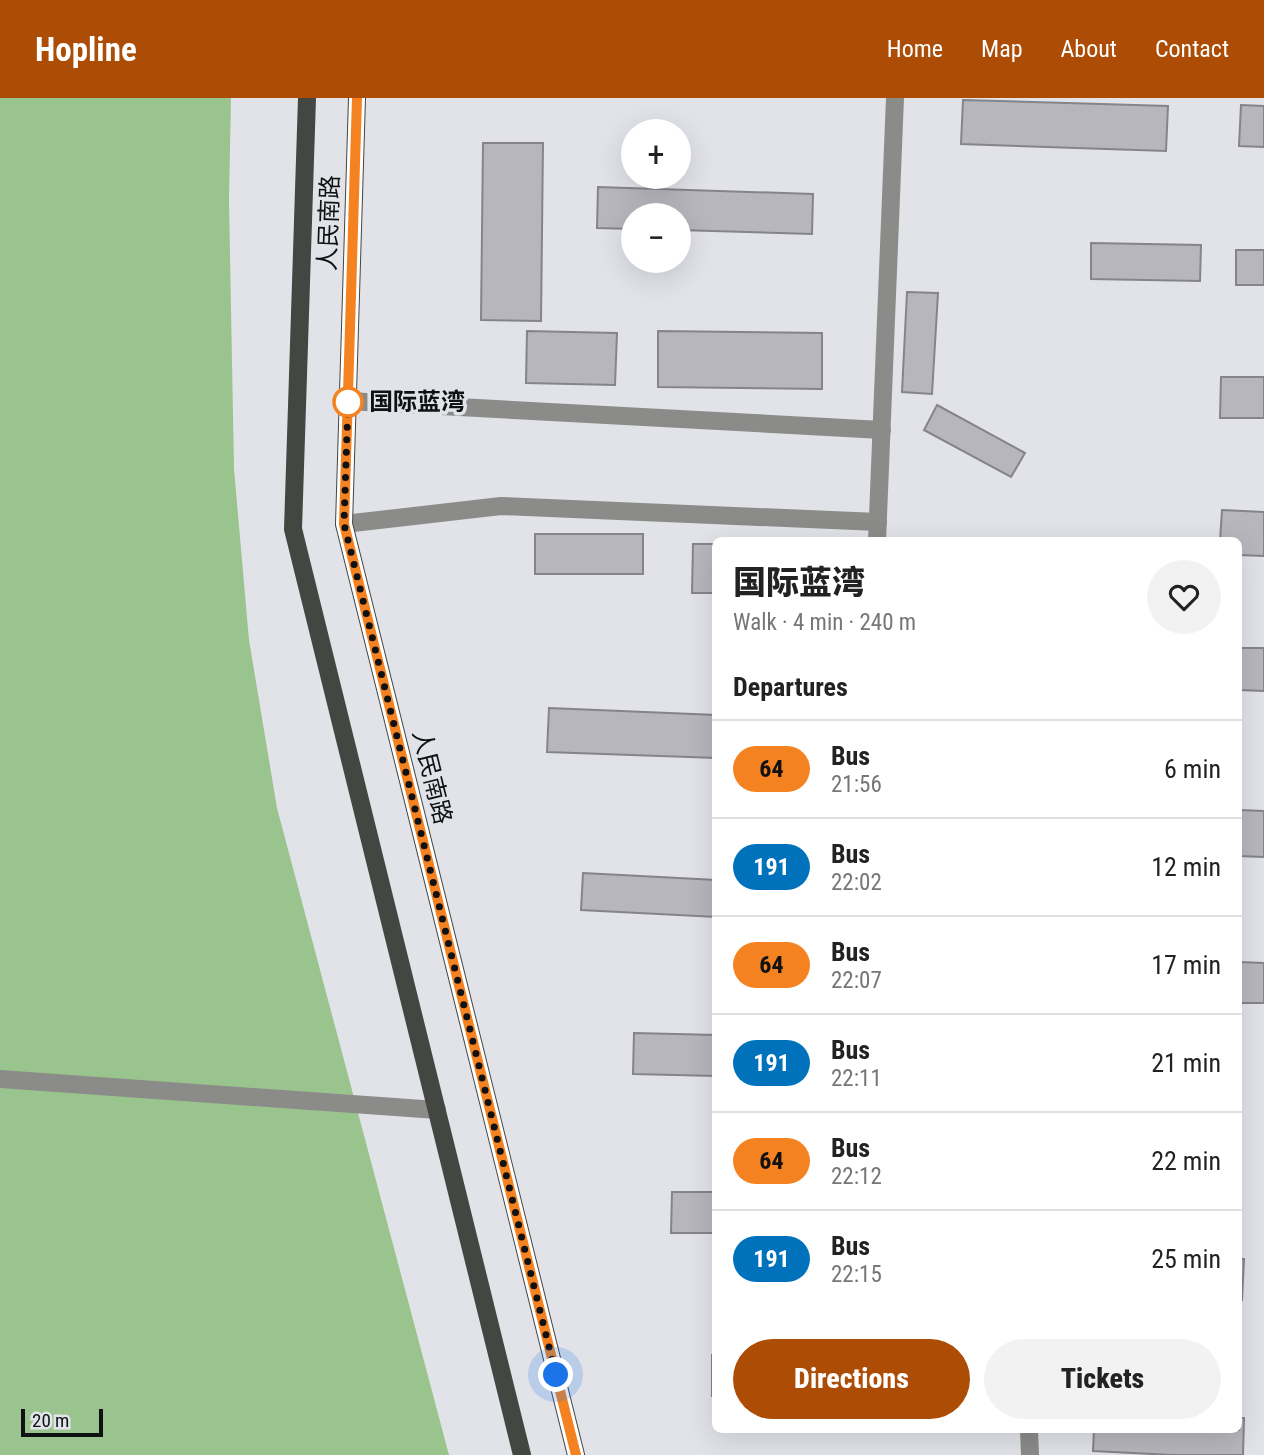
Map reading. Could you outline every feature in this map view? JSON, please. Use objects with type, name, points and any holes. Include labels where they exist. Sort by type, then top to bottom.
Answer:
[{"type":"main road","name":"人民南路","points":[[307,98],[293,529],[522,1455]]},
{"type":"main road","name":"人民南路","points":[[357,98],[344,524],[576,1455]]},
{"type":"lane","points":[[877,537],[895,98]]},
{"type":"lane","points":[[348,401],[881,430]]},
{"type":"lane","points":[[344,524],[501,506],[878,522]]},
{"type":"lane","points":[[0,1079],[437,1110]]},
{"type":"lane","points":[[1029,1433],[1030,1455]]},
{"type":"green space","points":[[0,98],[231,98],[229,200],[234,469],[249,640],[277,808],[449,1455],[0,1455]]},
{"type":"building","points":[[963,100],[1168,106],[1166,151],[961,144]]},
{"type":"building","points":[[1241,105],[1264,106],[1264,147],[1239,146]]},
{"type":"building","points":[[483,143],[543,143],[541,321],[481,320]]},
{"type":"building","points":[[598,187],[813,194],[812,234],[691,230],[691,203],[621,203],[621,229],[597,228]]},
{"type":"building","points":[[1091,243],[1201,245],[1200,281],[1091,279]]},
{"type":"building","points":[[1236,250],[1264,250],[1264,285],[1236,285]]},
{"type":"building","points":[[907,292],[938,293],[932,394],[902,392]]},
{"type":"building","points":[[527,331],[617,333],[615,385],[526,383]]},
{"type":"building","points":[[658,331],[822,333],[822,389],[658,387]]},
{"type":"building","points":[[1221,377],[1264,377],[1264,418],[1220,418]]},
{"type":"building","points":[[937,405],[1025,453],[1011,477],[924,430]]},
{"type":"building","points":[[1222,510],[1264,512],[1264,556],[1242,555],[1242,537],[1220,537]]},
{"type":"building","points":[[535,534],[643,534],[643,574],[535,574]]},
{"type":"building","points":[[693,544],[712,544],[712,593],[692,593]]},
{"type":"building","points":[[1242,648],[1264,648],[1264,691],[1242,690]]},
{"type":"building","points":[[549,708],[712,715],[712,758],[547,752]]},
{"type":"building","points":[[1242,810],[1264,811],[1264,857],[1242,856]]},
{"type":"building","points":[[583,873],[712,880],[712,917],[581,910]]},
{"type":"building","points":[[1242,962],[1264,963],[1264,1003],[1242,1003]]},
{"type":"building","points":[[634,1033],[712,1035],[712,1076],[633,1074]]},
{"type":"building","points":[[672,1192],[712,1192],[712,1233],[671,1233]]},
{"type":"building","points":[[1242,1259],[1244,1259],[1242,1300]]},
{"type":"building","points":[[1244,1418],[1243,1455],[1093,1451],[1094,1433],[1242,1433]]},
{"type":"bus line","name":"64","points":[[357,98],[344,524],[576,1455]]},
{"type":"place","name":"国际蓝湾","points":[[348,402]]},
{"type":"route","points":[[348,402],[344,524],[556,1375]]}]
